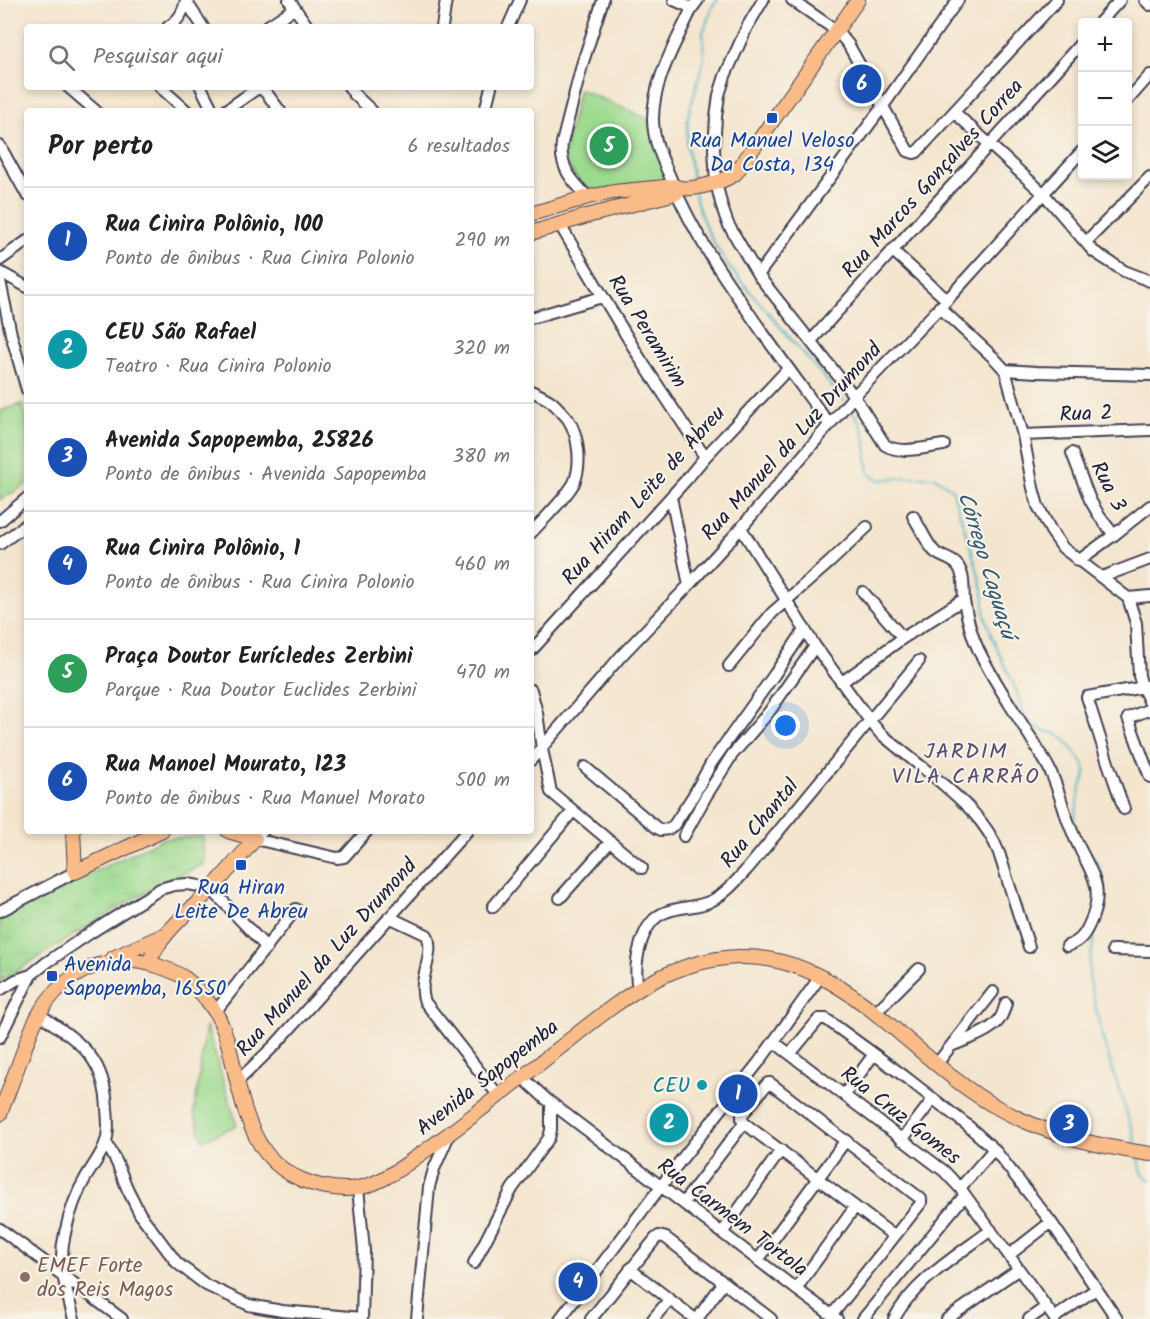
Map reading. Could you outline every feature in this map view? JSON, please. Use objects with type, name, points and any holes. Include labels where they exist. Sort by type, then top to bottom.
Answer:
[{"type":"main road","points":[[534,214],[584,206],[627,189],[679,189],[714,183],[739,171],[858,0]]},
{"type":"main road","points":[[534,232],[560,225],[584,206]]},
{"type":"main road","points":[[73,834],[75,872],[156,834]]},
{"type":"main road","points":[[149,963],[166,934],[210,890],[259,835]]},
{"type":"main road","points":[[105,962],[166,934]]},
{"type":"main road","name":"Avenida Sapopemba","points":[[0,1114],[29,1036],[39,1014],[51,997],[64,984],[88,968],[105,962],[149,963],[184,977],[215,1011],[222,1025],[250,1123],[260,1144],[275,1162],[291,1175],[314,1185],[346,1189],[358,1188],[398,1170],[657,977],[680,968],[714,960],[742,957],[774,960],[797,966],[842,989],[976,1095],[1019,1119],[1059,1135],[1120,1150],[1150,1154]]},
{"type":"street","points":[[172,24],[181,15],[186,0]]},
{"type":"street","points":[[186,0],[200,24]]},
{"type":"street","points":[[442,24],[446,0]]},
{"type":"street","points":[[509,24],[520,0]]},
{"type":"street","points":[[584,206],[577,186],[565,168],[561,154],[562,143],[582,65],[603,0]]},
{"type":"street","points":[[674,0],[695,4],[664,67],[653,107],[654,138],[659,154],[679,189],[713,260],[788,369],[833,420]]},
{"type":"street","points":[[763,0],[747,27],[719,95],[714,149],[714,183],[728,224],[758,275],[811,341],[885,445],[899,451],[944,445]]},
{"type":"street","points":[[792,0],[837,31],[848,44],[908,151],[914,153],[1057,0]]},
{"type":"street","points":[[758,275],[958,0]]},
{"type":"street","points":[[1104,18],[1120,0]]},
{"type":"street","points":[[1145,0],[1150,5]]},
{"type":"street","points":[[269,24],[292,4],[306,24]]},
{"type":"street","name":"Rua Marcos Gonçalves Correa","points":[[811,341],[1078,48]]},
{"type":"street","points":[[1132,95],[1150,75]]},
{"type":"street","points":[[72,90],[92,108]]},
{"type":"street","points":[[163,90],[184,108]]},
{"type":"street","points":[[202,90],[212,108]]},
{"type":"street","points":[[229,108],[255,90]]},
{"type":"street","points":[[263,90],[278,108]]},
{"type":"street","points":[[351,90],[369,108]]},
{"type":"street","points":[[486,108],[490,90]]},
{"type":"street","points":[[954,112],[1044,194],[1093,251],[1124,271],[1150,281]]},
{"type":"street","points":[[0,146],[24,190]]},
{"type":"street","name":"Rua Manuel da Luz Drumond","points":[[534,757],[621,656],[741,528],[851,399],[1078,157]]},
{"type":"street","points":[[1086,242],[1150,177]]},
{"type":"street","name":"Rua Peramirim","points":[[560,225],[641,360],[705,457]]},
{"type":"street","points":[[0,260],[24,243]]},
{"type":"street","points":[[892,250],[1005,370],[1023,435],[1038,506],[1062,548],[1128,598],[1136,623],[1139,676],[1146,686],[1150,703]]},
{"type":"street","points":[[0,272],[24,285]]},
{"type":"street","points":[[0,281],[11,334],[24,379]]},
{"type":"street","points":[[534,317],[602,297]]},
{"type":"street","points":[[0,339],[11,334]]},
{"type":"street","name":"Rua Hiram Leite de Abreu","points":[[534,648],[705,457],[788,369]]},
{"type":"street","points":[[1005,370],[1150,375]]},
{"type":"street","points":[[534,394],[551,401],[568,420],[576,440],[579,463],[574,482],[567,493],[534,530]]},
{"type":"street","name":"Rua 2","points":[[1023,435],[1150,430]]},
{"type":"street","name":"Rua 3","points":[[1072,453],[1090,500],[1114,535]]},
{"type":"street","points":[[671,497],[689,585]]},
{"type":"street","points":[[0,521],[24,501]]},
{"type":"street","points":[[1078,561],[1150,506]]},
{"type":"street","points":[[913,516],[935,552],[957,565],[964,585],[969,626],[977,646],[992,676],[1052,775],[1071,831],[1094,875],[1097,887],[1094,915],[1079,941],[1067,946]]},
{"type":"street","points":[[0,544],[24,526]]},
{"type":"street","points":[[729,666],[765,620],[867,527]]},
{"type":"street","points":[[741,528],[815,646],[880,733],[957,796],[984,825],[995,842],[1029,947]]},
{"type":"street","points":[[1102,577],[1150,559]]},
{"type":"street","points":[[863,592],[903,638]]},
{"type":"street","points":[[1128,598],[1150,596]]},
{"type":"street","points":[[842,682],[903,638],[964,599]]},
{"type":"street","points":[[585,767],[657,828],[668,829],[674,825],[712,762],[805,629]]},
{"type":"street","points":[[1137,642],[1150,640]]},
{"type":"street","points":[[684,836],[732,755],[769,712],[815,646]]},
{"type":"street","name":"Rua Chantal","points":[[638,989],[636,970],[638,958],[649,924],[655,918],[671,910],[711,902],[730,887],[919,661]]},
{"type":"street","points":[[1125,809],[1087,698],[1146,686]]},
{"type":"street","points":[[534,701],[551,792],[642,868]]},
{"type":"street","points":[[1150,709],[1128,717],[1150,777]]},
{"type":"street","points":[[493,907],[573,811]]},
{"type":"street","points":[[259,835],[337,858],[344,857],[364,834]]},
{"type":"street","name":"Rua Manuel da Luz Drumond","points":[[238,1081],[276,1044],[464,834]]},
{"type":"street","points":[[560,898],[610,842]]},
{"type":"street","points":[[0,911],[75,872]]},
{"type":"street","points":[[0,990],[16,980],[31,975],[81,939],[160,889],[174,885],[188,884],[210,890],[267,948]]},
{"type":"street","points":[[215,1011],[296,909]]},
{"type":"street","points":[[388,917],[427,934],[428,957],[422,988],[425,1002],[498,1095]]},
{"type":"street","points":[[1113,950],[1150,951]]},
{"type":"street","points":[[875,1013],[919,969]]},
{"type":"street","points":[[0,1037],[31,975]]},
{"type":"street","points":[[560,1319],[774,1042],[820,977]]},
{"type":"street","points":[[936,1065],[993,992]]},
{"type":"street","points":[[952,1045],[994,1026],[1002,1015],[1006,1003]]},
{"type":"street","points":[[39,1014],[85,1048],[99,1067],[106,1090],[108,1126],[106,1142],[84,1181],[64,1234],[62,1276],[74,1319]]},
{"type":"street","points":[[789,1054],[817,1021],[821,1018],[826,1019],[933,1099],[994,1149],[1051,1222],[1117,1319]]},
{"type":"street","name":"Rua Cruz Gomes","points":[[774,1042],[944,1171],[962,1191],[1055,1319]]},
{"type":"street","points":[[844,1095],[874,1054]]},
{"type":"street","name":"Rua Carmem Tortola","points":[[522,1077],[551,1103],[834,1317]]},
{"type":"street","points":[[834,1317],[921,1201],[920,1197],[769,1082],[742,1115],[744,1123],[894,1236]]},
{"type":"street","points":[[902,1140],[933,1099]]},
{"type":"street","points":[[474,1263],[512,1189],[549,1138],[551,1103]]},
{"type":"street","points":[[683,1203],[744,1123]]},
{"type":"street","points":[[417,1319],[429,1187],[449,1134]]},
{"type":"street","points":[[758,1260],[846,1140]]},
{"type":"street","points":[[106,1142],[140,1214],[177,1263],[206,1285],[249,1305],[282,1311],[362,1318],[364,1250],[358,1188]]},
{"type":"street","points":[[863,1319],[994,1149]]},
{"type":"street","points":[[722,1233],[781,1150]]},
{"type":"street","points":[[796,1289],[855,1206]]},
{"type":"street","points":[[1009,1255],[1051,1222]]},
{"type":"street","points":[[0,1229],[122,1319]]},
{"type":"street","points":[[894,1319],[902,1305],[925,1280],[991,1230]]},
{"type":"street","points":[[591,1319],[656,1238],[662,1236],[771,1319]]},
{"type":"street","points":[[630,1269],[696,1319],[724,1282]]},
{"type":"street","points":[[947,1319],[1019,1269]]},
{"type":"street","points":[[1055,1319],[1096,1289]]},
{"type":"street","points":[[653,1319],[669,1300]]},
{"type":"street","points":[[1029,1319],[1046,1307]]},
{"type":"green space","points":[[579,89],[650,120],[672,184],[588,194],[563,159]]},
{"type":"green space","points":[[22,404],[24,410],[24,486],[0,500],[0,411]]},
{"type":"green space","points":[[203,836],[204,864],[125,904],[0,981],[0,918],[162,839]]},
{"type":"green space","points":[[206,1025],[237,1125],[203,1140],[194,1113]]},
{"type":"waterway","name":"Córrego Caguaçú","points":[[693,181],[687,142],[688,117],[704,58],[703,33],[713,5],[718,0]]},
{"type":"waterway","name":"Córrego Caguaçú","points":[[695,193],[708,231],[729,267],[844,401]]},
{"type":"waterway","name":"Córrego Caguaçú","points":[[849,407],[864,432],[870,475],[880,480],[935,477],[952,489],[983,590],[985,616],[1023,712],[1030,723],[1043,731],[1064,738],[1083,763],[1086,774],[1080,789],[1075,826]]},
{"type":"waterway","name":"Córrego Caguaçú","points":[[1085,847],[1095,859],[1102,876],[1101,899]]},
{"type":"waterway","name":"Córrego Caguaçú","points":[[1098,916],[1089,966],[1090,983],[1104,1043],[1136,1146]]},
{"type":"waterway","name":"Córrego Caguaçú","points":[[1138,1157],[1143,1173],[1150,1180]]},
{"type":"place","name":"Rua Manoel Mourato, 123","points":[[862,84]]},
{"type":"place","name":"Rua Manuel Veloso Da Costa, 134","points":[[772,118]]},
{"type":"place","name":"Praça Doutor Eurícledes Zerbini","points":[[609,146]]},
{"type":"place","name":"Rua Hiran Leite De Abreu","points":[[241,865]]},
{"type":"place","name":"Avenida Sapopemba, 16550","points":[[52,976]]},
{"type":"place","name":"CEU","points":[[702,1085]]},
{"type":"place","name":"Rua Cinira Polônio, 100","points":[[738,1094]]},
{"type":"place","name":"CEU São Rafael","points":[[669,1123]]},
{"type":"place","name":"Avenida Sapopemba, 25826","points":[[1069,1124]]},
{"type":"place","name":"EMEF Forte dos Reis Magos","points":[[25,1277]]},
{"type":"place","name":"Rua Cinira Polônio, 1","points":[[578,1282]]},
{"type":"district","name":"JARDIM VILA CARRÃO","points":[[966,762]]}]
